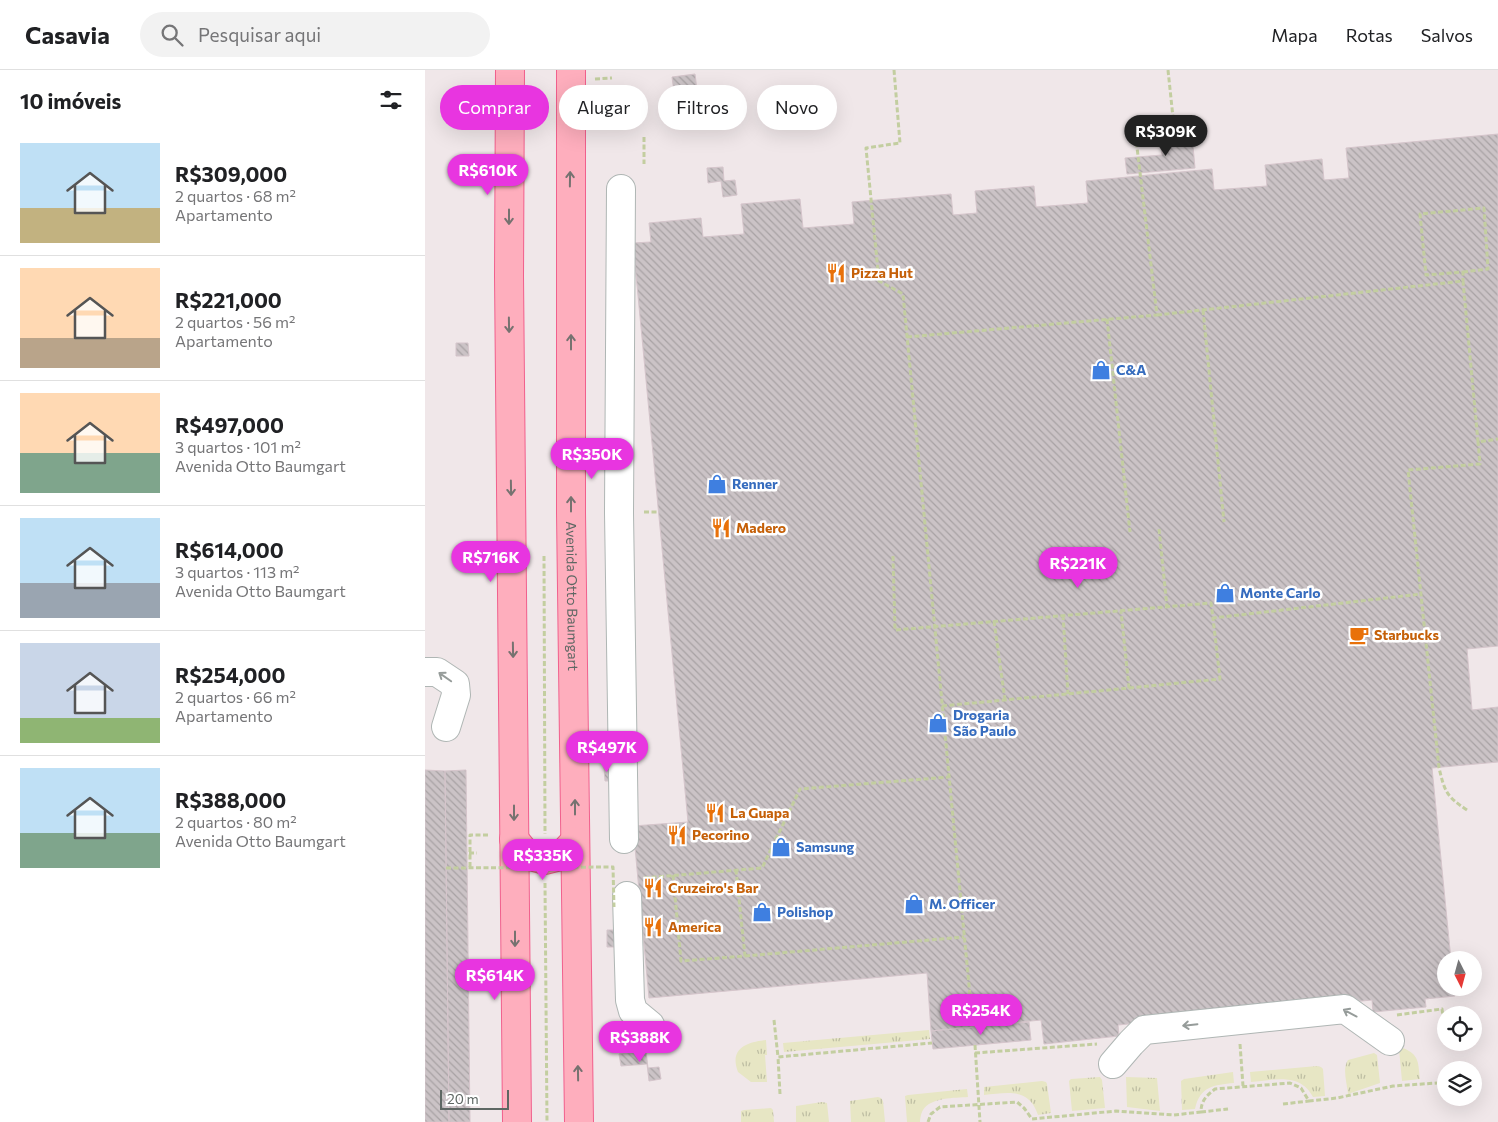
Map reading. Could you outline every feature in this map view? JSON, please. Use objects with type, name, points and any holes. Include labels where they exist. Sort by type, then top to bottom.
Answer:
[{"type":"main road","points":[[510,70],[502,841],[515,890],[517,1122]]},
{"type":"main road","name":"Avenida Otto Baumgart","points":[[571,70],[571,513],[579,1122]]},
{"type":"main road","points":[[502,841],[527,855],[545,860],[561,856],[575,841]]},
{"type":"main road","points":[[515,890],[526,877],[545,872],[560,876],[575,890]]},
{"type":"lane","points":[[621,189],[619,513],[624,839]]},
{"type":"lane","points":[[425,672],[437,672],[455,684],[456,695],[446,727]]},
{"type":"lane","points":[[626,894],[630,1000],[633,1011],[650,1025]]},
{"type":"lane","points":[[1113,1064],[1145,1030],[1345,1009],[1390,1040]]},
{"type":"path","points":[[894,70],[900,143],[866,148],[879,281],[903,294],[973,1027]]},
{"type":"path","points":[[1168,70],[1175,136]]},
{"type":"path","points":[[644,137],[644,164]]},
{"type":"path","points":[[1136,139],[1157,315]]},
{"type":"path","points":[[1484,208],[1488,269],[1463,272],[1426,275],[1420,214],[1484,208]]},
{"type":"path","points":[[1463,272],[1480,464],[1408,470],[1439,768],[1443,788],[1450,799],[1467,810]]},
{"type":"path","points":[[907,337],[1157,315],[1463,281]]},
{"type":"path","points":[[1203,310],[1223,522]]},
{"type":"path","points":[[1107,319],[1130,532]]},
{"type":"path","points":[[1478,442],[1498,439]]},
{"type":"path","points":[[1159,528],[1167,607]]},
{"type":"path","points":[[893,556],[895,630],[1211,603],[1220,679],[942,706]]},
{"type":"path","points":[[1213,618],[1421,594]]},
{"type":"path","points":[[1121,610],[1129,688]]},
{"type":"path","points":[[1063,615],[1068,694]]},
{"type":"path","points":[[995,621],[1005,700]]},
{"type":"path","points":[[446,868],[613,867],[626,894],[673,875],[762,868],[800,789],[949,777]]},
{"type":"path","points":[[469,867],[470,835],[490,835],[502,841]]},
{"type":"path","points":[[469,853],[477,853]]},
{"type":"path","points":[[736,870],[745,956]]},
{"type":"path","points":[[673,875],[681,961],[964,937]]},
{"type":"path","points":[[774,1020],[780,1094]]},
{"type":"path","points":[[778,1057],[932,1043]]},
{"type":"path","points":[[1239,1044],[1243,1086]]},
{"type":"path","points":[[975,1045],[979,1122]]},
{"type":"path","points":[[1201,1112],[1201,1104],[1207,1095],[1215,1089],[1243,1086],[1290,1083],[1301,1088],[1309,1101]]},
{"type":"path","points":[[1283,1104],[1337,1098],[1393,1086],[1437,1083]]},
{"type":"path","points":[[928,1122],[931,1114],[940,1107],[1017,1102],[1032,1119],[1116,1111],[1174,1115],[1228,1109]]},
{"type":"green space","points":[[929,1030],[930,1039],[784,1052],[783,1043]]},
{"type":"green space","points":[[766,1040],[767,1082],[751,1082],[738,1072],[736,1058],[738,1052],[746,1045]]},
{"type":"green space","points":[[1403,1048],[1413,1054],[1417,1060],[1420,1079],[1402,1081],[1399,1049]]},
{"type":"green space","points":[[1374,1053],[1377,1055],[1380,1083],[1348,1094],[1345,1072],[1348,1060]]},
{"type":"green space","points":[[1317,1066],[1323,1069],[1325,1096],[1313,1097],[1308,1089],[1301,1084],[1286,1079],[1251,1082],[1250,1072]]},
{"type":"green space","points":[[1233,1072],[1234,1083],[1209,1088],[1200,1096],[1195,1109],[1182,1110],[1181,1081]]},
{"type":"green space","points":[[1100,1077],[1105,1108],[1072,1111],[1069,1081],[1071,1079]]},
{"type":"green space","points":[[1126,1077],[1157,1078],[1160,1111],[1127,1107]]},
{"type":"green space","points":[[1042,1081],[1047,1084],[1051,1113],[1038,1115],[1029,1100],[1016,1094],[984,1095],[984,1087]]},
{"type":"green space","points":[[967,1089],[968,1097],[937,1100],[923,1110],[920,1122],[907,1122],[905,1096]]},
{"type":"green space","points":[[878,1097],[883,1101],[885,1122],[851,1122],[850,1101]]},
{"type":"green space","points":[[827,1103],[829,1122],[796,1122],[796,1106]]},
{"type":"green space","points":[[771,1108],[773,1110],[774,1122],[741,1122],[741,1111]]},
{"type":"building","points":[[695,74],[696,85],[673,85],[672,77]]},
{"type":"building","points":[[1498,134],[1498,646],[1467,649],[1472,710],[1498,707],[1498,762],[1432,768],[1450,951],[1437,951],[1437,996],[1455,996],[1425,999],[1426,1007],[1373,1012],[1372,1000],[1118,1025],[1119,1036],[1044,1044],[1041,1020],[931,1031],[927,973],[649,998],[633,826],[688,822],[633,243],[651,242],[649,223],[701,218],[703,237],[744,234],[741,204],[800,199],[803,228],[854,224],[852,202],[951,194],[953,215],[977,213],[975,191],[1034,186],[1036,207],[1088,203],[1086,181],[1212,169],[1214,190],[1267,186],[1265,165],[1322,159],[1324,180],[1349,178],[1346,148]]},
{"type":"building","points":[[1192,135],[1195,168],[1127,174],[1125,158],[1162,155],[1160,138]]},
{"type":"building","points":[[723,167],[724,181],[735,180],[737,195],[723,197],[721,181],[708,183],[707,168]]},
{"type":"building","points":[[456,343],[468,343],[469,356],[456,356]]},
{"type":"building","points":[[609,766],[609,781],[605,781],[604,767]]},
{"type":"building","points":[[425,770],[445,771],[449,1122],[425,1122]]},
{"type":"building","points":[[466,770],[470,1122],[449,1122],[445,771]]},
{"type":"building","points":[[607,930],[615,930],[615,947],[607,947]]},
{"type":"building","points":[[1029,1022],[1031,1040],[933,1049],[931,1031]]},
{"type":"building","points":[[646,1051],[648,1068],[659,1067],[661,1079],[649,1081],[647,1064],[621,1066],[619,1054]]},
{"type":"place","name":"Pizza Hut","points":[[836,273]]},
{"type":"place","name":"C&A","points":[[1101,370]]},
{"type":"place","name":"Renner","points":[[717,484]]},
{"type":"place","name":"Madero","points":[[721,528]]},
{"type":"place","name":"Monte Carlo","points":[[1225,593]]},
{"type":"place","name":"Starbucks","points":[[1359,635]]},
{"type":"place","name":"Drogaria São Paulo","points":[[938,723]]},
{"type":"place","name":"La Guapa","points":[[715,813]]},
{"type":"place","name":"Pecorino","points":[[677,835]]},
{"type":"place","name":"Samsung","points":[[781,847]]},
{"type":"place","name":"Cruzeiro's Bar","points":[[653,888]]},
{"type":"place","name":"M. Officer","points":[[914,904]]},
{"type":"place","name":"Polishop","points":[[762,912]]},
{"type":"place","name":"America","points":[[653,927]]}]
